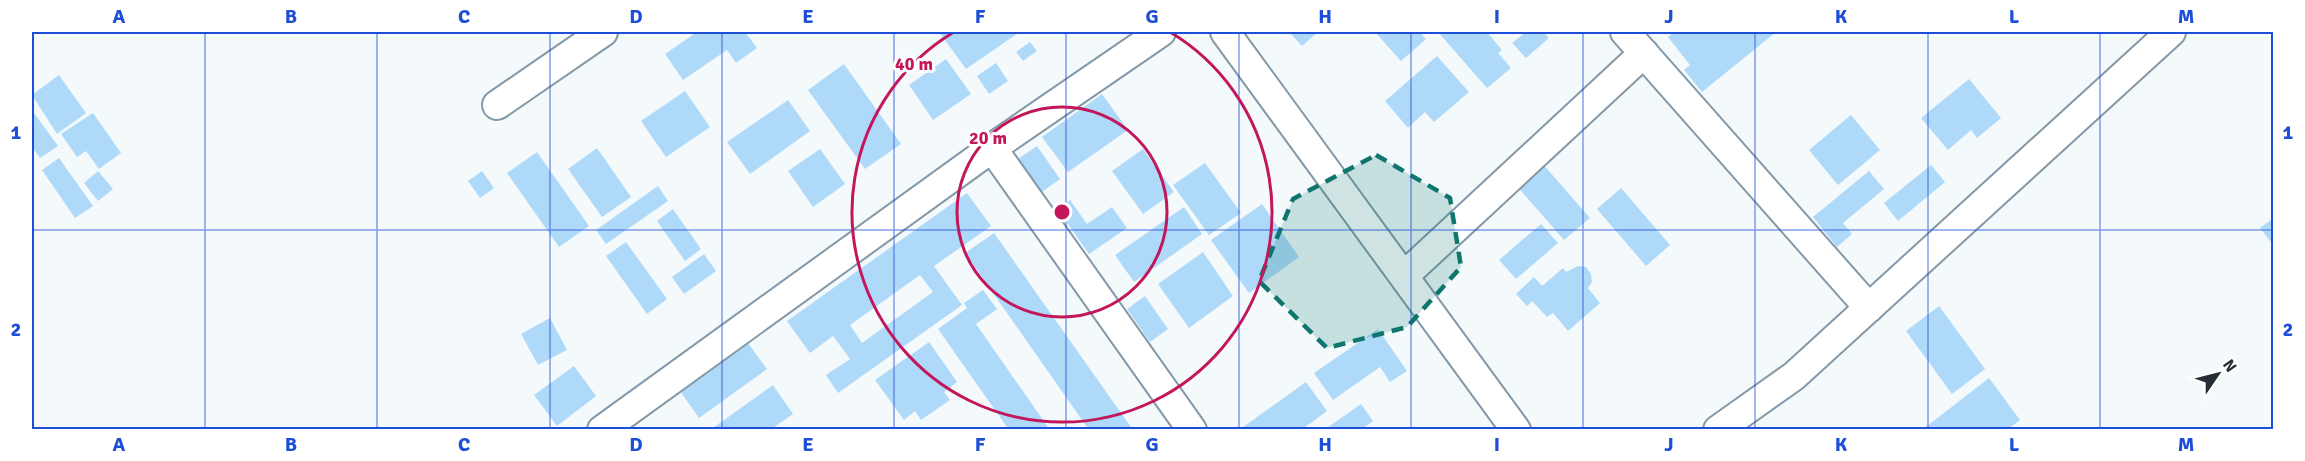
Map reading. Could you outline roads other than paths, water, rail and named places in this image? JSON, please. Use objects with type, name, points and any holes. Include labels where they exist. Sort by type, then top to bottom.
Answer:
[{"type":"street","points":[[497,105],[603,32]]},
{"type":"street","points":[[602,429],[992,148],[1161,32]]},
{"type":"street","points":[[1225,32],[1516,429]]},
{"type":"street","points":[[1625,32],[1869,308]]},
{"type":"street","points":[[1718,429],[1794,376],[2171,32]]},
{"type":"street","points":[[1404,276],[1644,53]]},
{"type":"street","points":[[992,148],[1192,429]]}]
